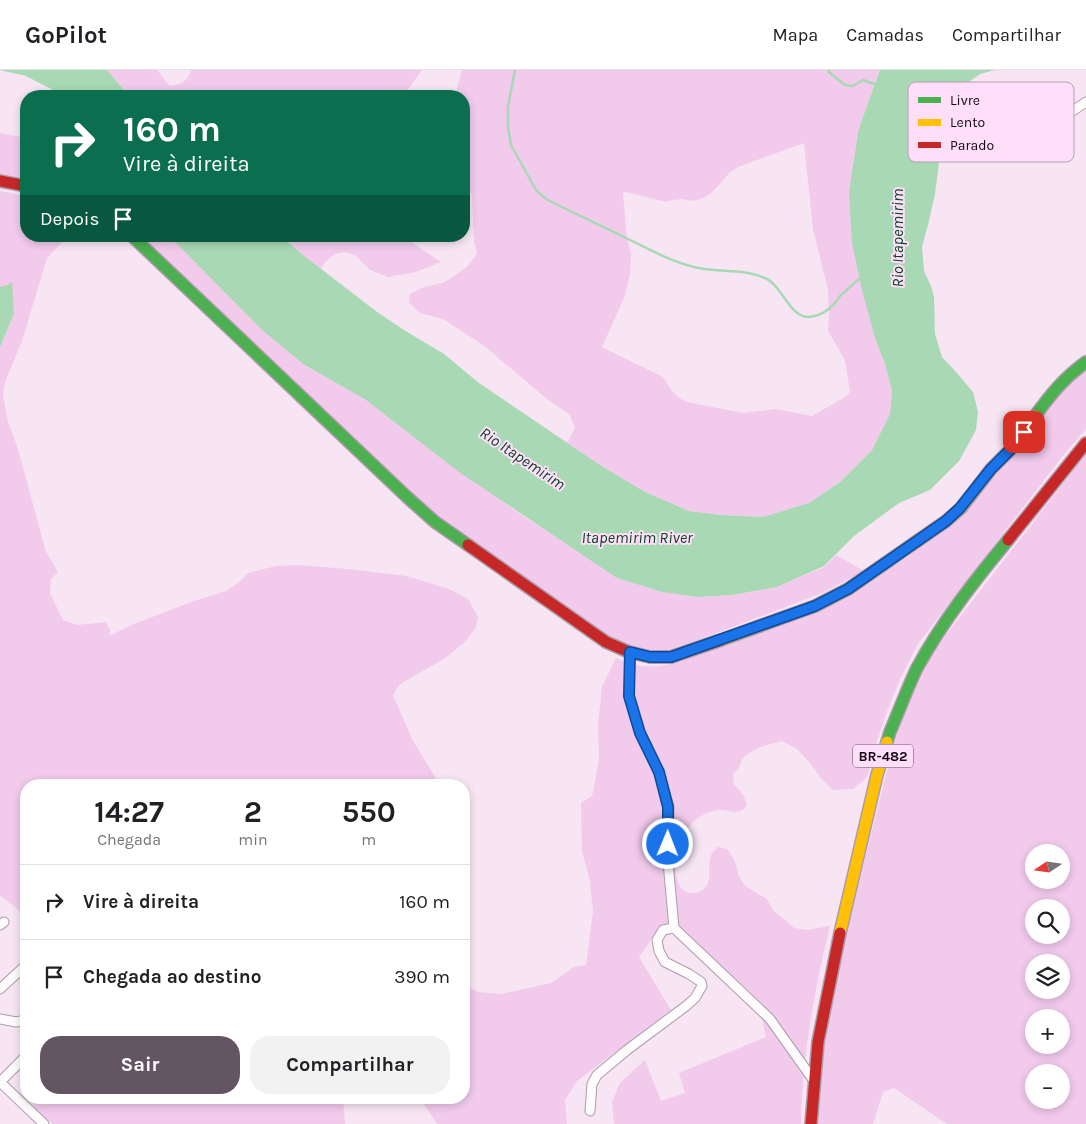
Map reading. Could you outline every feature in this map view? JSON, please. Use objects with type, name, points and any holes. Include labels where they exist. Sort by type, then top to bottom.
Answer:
[{"type":"main road","points":[[0,180],[20,185]]},
{"type":"main road","points":[[138,242],[435,522],[606,642],[630,652],[650,657],[671,657],[815,606],[848,589],[946,521],[960,508],[991,469],[1015,445],[1050,395],[1070,374],[1086,362]]},
{"type":"main road","name":"BR-482","points":[[811,1124],[818,1042],[834,958],[877,775],[893,724],[917,669],[947,620],[986,567],[1086,443]]},
{"type":"street","points":[[1074,110],[1086,102]]},
{"type":"street","points":[[630,652],[629,696],[640,733],[659,772],[668,807],[668,862],[674,928],[770,1019],[814,1082]]},
{"type":"street","points":[[590,1110],[592,1084],[597,1075],[626,1050],[686,1006],[695,998],[702,986],[701,982],[689,974],[665,962],[658,951],[657,940],[663,930],[674,928]]},
{"type":"street","points":[[0,989],[20,971]]},
{"type":"street","points":[[0,1020],[20,1021]]},
{"type":"street","points":[[20,1062],[0,1082],[20,1101]]},
{"type":"street","points":[[23,1104],[44,1124]]},
{"type":"shaded area","points":[[107,70],[157,70],[170,86],[184,82],[191,70],[422,70],[407,90],[124,90]]},
{"type":"shaded area","points":[[462,70],[880,70],[859,128],[875,338],[885,364],[892,391],[890,414],[872,450],[840,482],[809,503],[763,517],[689,511],[645,492],[600,465],[566,442],[569,440],[575,427],[569,414],[547,399],[483,345],[443,319],[420,313],[409,303],[410,294],[422,288],[445,282],[467,267],[477,254],[474,241],[470,189],[470,90],[457,90]],"holes":[[[804,143],[813,229],[828,290],[828,331],[845,360],[850,392],[847,396],[812,416],[776,409],[743,413],[687,402],[679,398],[672,391],[663,377],[602,347],[624,298],[630,275],[631,253],[627,239],[623,193],[626,192],[666,202],[683,199],[691,201],[701,199],[710,194],[730,172],[738,167]]]},
{"type":"shaded area","points":[[0,133],[20,137],[20,183],[0,179]]},
{"type":"shaded area","points":[[0,191],[20,195],[20,242],[62,242],[47,258],[22,341],[5,382],[3,395],[8,422],[18,449],[46,552],[58,572],[51,579],[50,593],[63,620],[77,625],[106,622],[110,631],[109,636],[134,624],[226,591],[248,573],[276,566],[297,565],[407,576],[449,589],[468,599],[478,617],[476,627],[466,641],[444,659],[400,684],[393,695],[412,739],[436,779],[20,779],[20,911],[0,895],[0,347],[14,314],[11,283],[0,287]]},
{"type":"shaded area","points":[[140,242],[175,242],[262,330],[303,364],[366,400],[517,512],[617,578],[662,592],[697,597],[732,595],[777,587],[824,567],[836,555],[864,571],[822,593],[663,654],[622,648],[423,507]]},
{"type":"shaded area","points":[[289,242],[411,242],[441,262],[416,272],[388,277],[370,270],[355,255],[344,252],[335,254],[325,262],[321,269]]},
{"type":"shaded area","points":[[1086,367],[1086,429],[1065,453],[918,644],[901,677],[887,711],[868,774],[864,780],[853,789],[833,790],[797,749],[782,741],[767,745],[752,751],[744,757],[733,774],[734,785],[739,789],[747,806],[736,812],[718,810],[705,814],[694,821],[686,833],[676,870],[678,882],[684,891],[695,893],[705,888],[709,880],[710,861],[713,852],[718,847],[727,849],[734,859],[739,876],[745,886],[767,899],[774,911],[794,928],[807,930],[830,926],[806,1049],[801,1124],[614,1124],[612,1102],[620,1083],[645,1060],[661,1101],[685,1093],[679,1073],[766,1037],[758,1001],[715,973],[662,924],[639,957],[671,1010],[577,1081],[565,1100],[567,1124],[437,1124],[424,1104],[470,1104],[470,988],[478,992],[501,994],[551,983],[574,967],[586,965],[593,912],[590,881],[582,851],[581,803],[592,796],[599,760],[598,724],[602,687],[616,658],[645,666],[674,663],[860,587],[909,556],[939,532],[1055,394]]},
{"type":"shaded area","points":[[1086,454],[1086,1124],[947,1124],[894,1088],[883,1092],[873,1124],[818,1124],[824,1050],[836,974],[892,751],[904,714],[932,653]]},
{"type":"shaded area","points":[[33,1104],[343,1104],[345,1124],[53,1124],[39,1113]]},
{"type":"water","points":[[0,70],[107,70],[124,90],[53,90],[26,76]]},
{"type":"water","name":"Itapemirim River","points":[[880,70],[995,70],[980,74],[969,82],[908,82],[908,162],[939,162],[935,194],[922,247],[924,271],[934,297],[935,334],[942,357],[973,392],[978,412],[976,430],[959,461],[930,490],[899,503],[854,536],[824,566],[777,587],[732,595],[697,597],[662,592],[617,578],[459,472],[366,400],[303,364],[262,330],[175,242],[288,242],[377,312],[444,354],[479,383],[600,465],[645,492],[689,511],[763,517],[809,503],[840,482],[872,450],[890,414],[892,391],[862,290],[852,243],[849,192],[859,128]]},
{"type":"water","points":[[12,282],[14,314],[0,347],[0,287]]},
{"type":"waterway","points":[[515,70],[508,107],[508,127],[511,145],[536,190],[546,199],[676,261],[703,269],[748,273],[765,278],[776,287],[791,307],[802,316],[809,317],[827,311],[841,295],[862,278]]},
{"type":"waterway","points":[[828,70],[845,85],[853,86],[863,80],[877,85]]},
{"type":"traffic: fast","points":[[138,242],[407,497],[435,522],[468,545]]},
{"type":"traffic: fast","points":[[1035,416],[1058,387],[1086,362]]},
{"type":"traffic: fast","points":[[887,742],[917,668],[937,634],[983,570],[1008,540]]},
{"type":"traffic: slow","points":[[721,640],[815,606],[848,589],[946,521],[961,508],[991,469],[1015,445],[1035,416]]},
{"type":"traffic: slow","points":[[840,933],[877,775],[887,742]]},
{"type":"traffic: jam","points":[[0,181],[20,185]]},
{"type":"traffic: jam","points":[[1008,540],[1086,443]]},
{"type":"traffic: jam","points":[[468,545],[606,642],[629,652],[650,657],[671,657],[721,640]]},
{"type":"traffic: jam","points":[[811,1124],[818,1042],[840,933]]},
{"type":"route","points":[[668,844],[668,807],[659,772],[640,733],[629,696],[630,652],[650,657],[671,657],[815,606],[848,589],[946,521],[960,508],[1024,432]]},
{"type":"water label","name":"Rio Itapemirim","points":[[897,238]]},
{"type":"water label","name":"Rio Itapemirim","points":[[523,458]]}]
